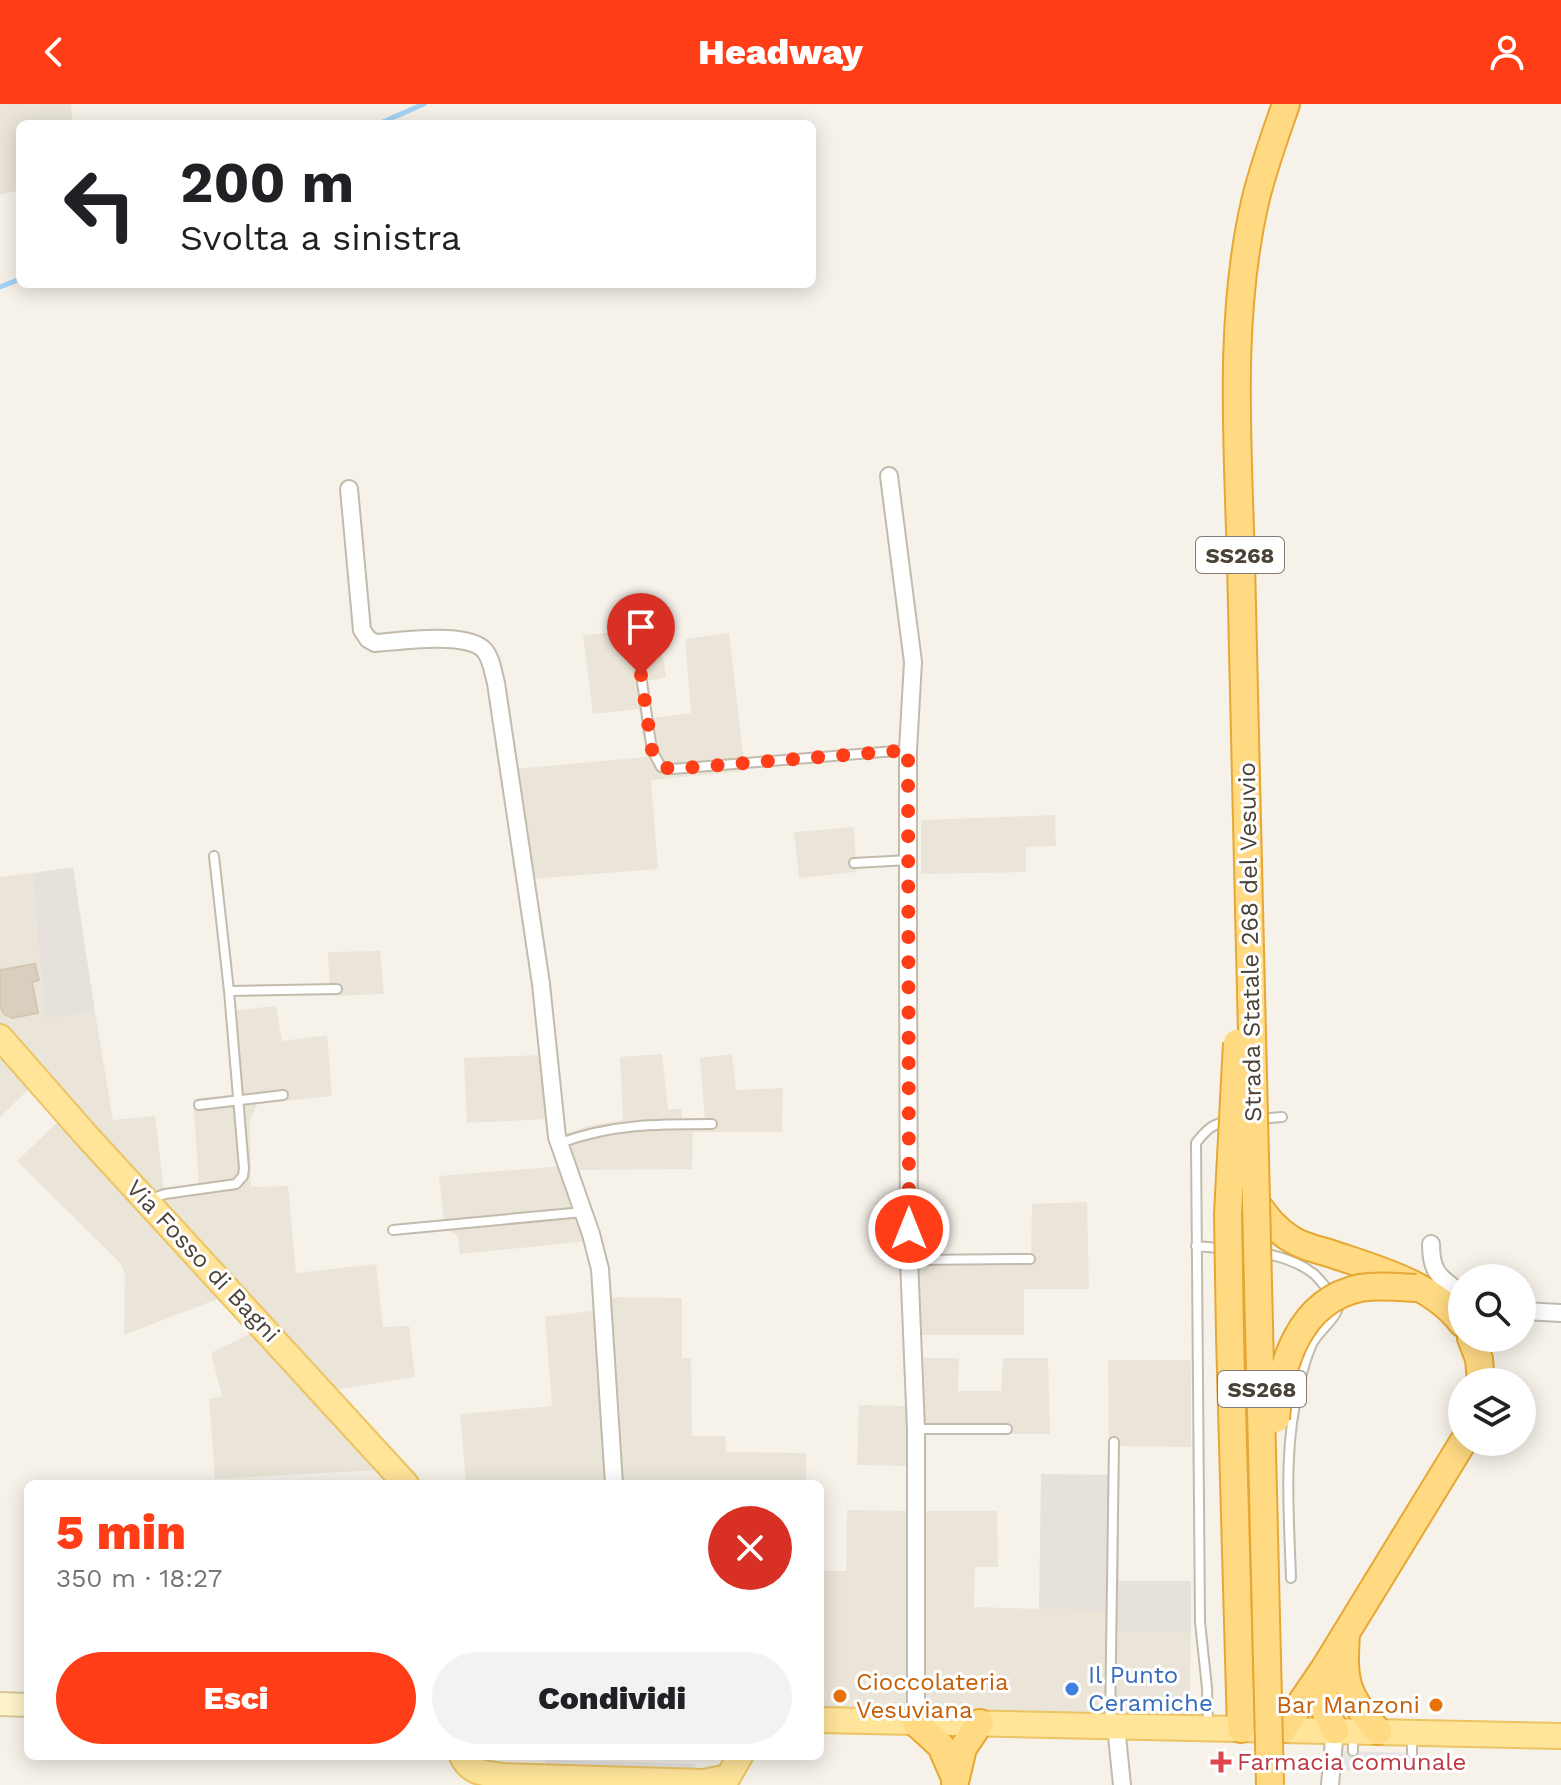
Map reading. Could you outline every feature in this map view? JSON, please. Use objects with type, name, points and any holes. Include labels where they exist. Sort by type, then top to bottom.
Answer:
[{"type":"highway","name":"Strada Statale 268 del Vesuvio","points":[[1270,1785],[1279,1576],[1257,1204],[1238,439],[1242,283],[1255,204],[1286,104]]},
{"type":"highway","points":[[1241,1729],[1229,1198],[1241,969],[1249,908]]},
{"type":"highway","points":[[1257,1204],[1272,1226],[1293,1241],[1389,1273],[1448,1308]]},
{"type":"highway","points":[[1279,1576],[1274,1513],[1278,1400],[1288,1355],[1297,1334],[1308,1319],[1339,1295],[1381,1286],[1416,1288]]},
{"type":"highway","points":[[1283,1729],[1324,1669],[1455,1456]]},
{"type":"highway","points":[[1346,1633],[1344,1664],[1348,1690],[1345,1713],[1355,1736]]},
{"type":"highway","points":[[1324,1669],[1323,1707],[1355,1736]]},
{"type":"highway","points":[[1348,1690],[1360,1711],[1355,1736]]},
{"type":"highway","points":[[916,1723],[941,1746],[955,1782]]},
{"type":"highway","points":[[955,1782],[963,1748],[980,1723]]},
{"type":"main road","name":"Via Fosso di Bagni","points":[[0,1037],[402,1480]]},
{"type":"main road","points":[[0,1704],[24,1705]]},
{"type":"main road","points":[[824,1721],[1283,1729],[1412,1742],[1561,1736]]},
{"type":"main road","points":[[464,1760],[475,1772],[526,1779],[704,1782],[721,1780],[737,1764]]},
{"type":"street","points":[[889,476],[913,662],[908,750],[909,1260],[916,1429],[916,1723]]},
{"type":"street","points":[[349,489],[362,630],[368,639],[375,643],[467,640],[483,648],[496,683],[541,984],[546,1051],[559,1143],[584,1212],[600,1269],[614,1480]]},
{"type":"street","points":[[1431,1244],[1436,1275],[1448,1284]]},
{"type":"street","points":[[1536,1312],[1561,1313]]},
{"type":"street","points":[[1113,1726],[1122,1785]]},
{"type":"street","points":[[1330,1785],[1355,1736]]},
{"type":"lane","points":[[641,675],[652,750],[661,767],[672,769],[908,750]]},
{"type":"lane","points":[[147,1201],[165,1194],[225,1187],[236,1184],[243,1176],[245,1157],[240,1101],[214,856]]},
{"type":"lane","points":[[854,863],[909,860]]},
{"type":"lane","points":[[229,991],[337,989]]},
{"type":"lane","points":[[199,1105],[283,1095]]},
{"type":"lane","points":[[1208,1728],[1200,1622],[1196,1143],[1206,1129],[1218,1122],[1282,1117]]},
{"type":"lane","points":[[559,1143],[591,1132],[625,1126],[712,1124]]},
{"type":"lane","points":[[393,1230],[584,1212]]},
{"type":"lane","points":[[1196,1246],[1247,1251],[1283,1259],[1313,1274],[1339,1304],[1338,1312],[1325,1324],[1311,1345],[1296,1401],[1279,1576]]},
{"type":"lane","points":[[909,1260],[1030,1259]]},
{"type":"lane","points":[[916,1429],[1007,1429]]},
{"type":"lane","points":[[1113,1726],[1114,1442]]},
{"type":"shaded area","points":[[0,104],[71,104],[73,120],[16,120],[16,191],[0,195]]},
{"type":"shaded area","points":[[656,613],[666,677],[647,681],[653,718],[691,713],[685,639],[729,633],[745,771],[651,780],[658,869],[530,879],[514,769],[646,757],[639,709],[593,714],[583,635],[630,631],[629,617]]},
{"type":"shaded area","points":[[1055,815],[1056,846],[1026,847],[1026,872],[921,874],[921,820]]},
{"type":"shaded area","points":[[854,827],[856,872],[799,878],[794,832]]},
{"type":"shaded area","points":[[73,867],[95,1012],[45,1019],[32,873]]},
{"type":"shaded area","points":[[32,873],[45,1019],[95,1012],[113,1120],[155,1116],[164,1190],[199,1186],[193,1099],[236,1094],[229,1011],[276,1006],[282,1041],[327,1035],[332,1096],[257,1104],[250,1121],[251,1187],[288,1186],[296,1273],[376,1264],[383,1327],[409,1326],[415,1377],[327,1391],[0,1028],[0,877]]},
{"type":"shaded area","points":[[380,951],[384,994],[330,996],[328,952]]},
{"type":"shaded area","points":[[0,1044],[228,1295],[124,1335],[125,1274],[121,1264],[17,1161],[62,1118],[33,1085],[0,1117]]},
{"type":"shaded area","points":[[662,1054],[668,1109],[681,1109],[682,1121],[705,1120],[700,1058],[732,1054],[736,1090],[783,1088],[782,1132],[693,1132],[692,1169],[572,1170],[559,1136],[588,1126],[623,1120],[620,1057]]},
{"type":"shaded area","points":[[543,1055],[550,1119],[467,1123],[464,1058]]},
{"type":"shaded area","points":[[562,1166],[589,1241],[460,1254],[458,1236],[445,1229],[439,1176]]},
{"type":"shaded area","points":[[1087,1202],[1089,1289],[1024,1289],[1024,1335],[920,1335],[919,1256],[1031,1255],[1032,1204]]},
{"type":"shaded area","points":[[605,1297],[682,1298],[682,1358],[691,1358],[692,1436],[725,1436],[726,1452],[806,1453],[806,1480],[618,1480]]},
{"type":"shaded area","points":[[598,1310],[610,1480],[466,1480],[460,1414],[552,1406],[545,1317]]},
{"type":"shaded area","points":[[260,1329],[380,1470],[215,1479],[209,1399],[222,1396],[211,1353]]},
{"type":"shaded area","points":[[920,1358],[959,1358],[958,1391],[1001,1391],[1003,1358],[1048,1358],[1050,1434],[920,1434]]},
{"type":"shaded area","points":[[1108,1360],[1191,1360],[1191,1447],[1109,1446]]},
{"type":"shaded area","points":[[859,1405],[911,1406],[912,1466],[857,1465]]},
{"type":"shaded area","points":[[1041,1474],[1118,1475],[1119,1581],[1191,1581],[1191,1631],[1107,1631],[1107,1611],[1039,1609]]},
{"type":"shaded area","points":[[847,1510],[912,1511],[913,1719],[824,1716],[824,1571],[846,1571]]},
{"type":"shaded area","points":[[920,1511],[997,1511],[998,1567],[975,1567],[974,1607],[1108,1611],[1107,1631],[1191,1631],[1189,1723],[922,1716]]},
{"type":"shaded area","points":[[1337,1751],[1418,1753],[1417,1772],[1337,1770]]},
{"type":"shaded area","points":[[546,1760],[696,1764],[693,1773],[542,1769]]},
{"type":"building","points":[[35,964],[39,980],[32,982],[38,1013],[12,1018],[4,1014],[0,1007],[0,970]]},
{"type":"waterway","points":[[387,120],[424,104]]},
{"type":"waterway","points":[[0,287],[16,281]]},
{"type":"place","name":"Il Punto Ceramiche","points":[[1072,1689]]},
{"type":"place","name":"Cioccolateria Vesuviana","points":[[840,1696]]},
{"type":"place","name":"Bar Manzoni","points":[[1436,1705]]},
{"type":"place","name":"Farmacia comunale","points":[[1221,1762]]},
{"type":"route","points":[[641,675],[652,750],[661,767],[672,769],[908,750],[909,1229]]}]
